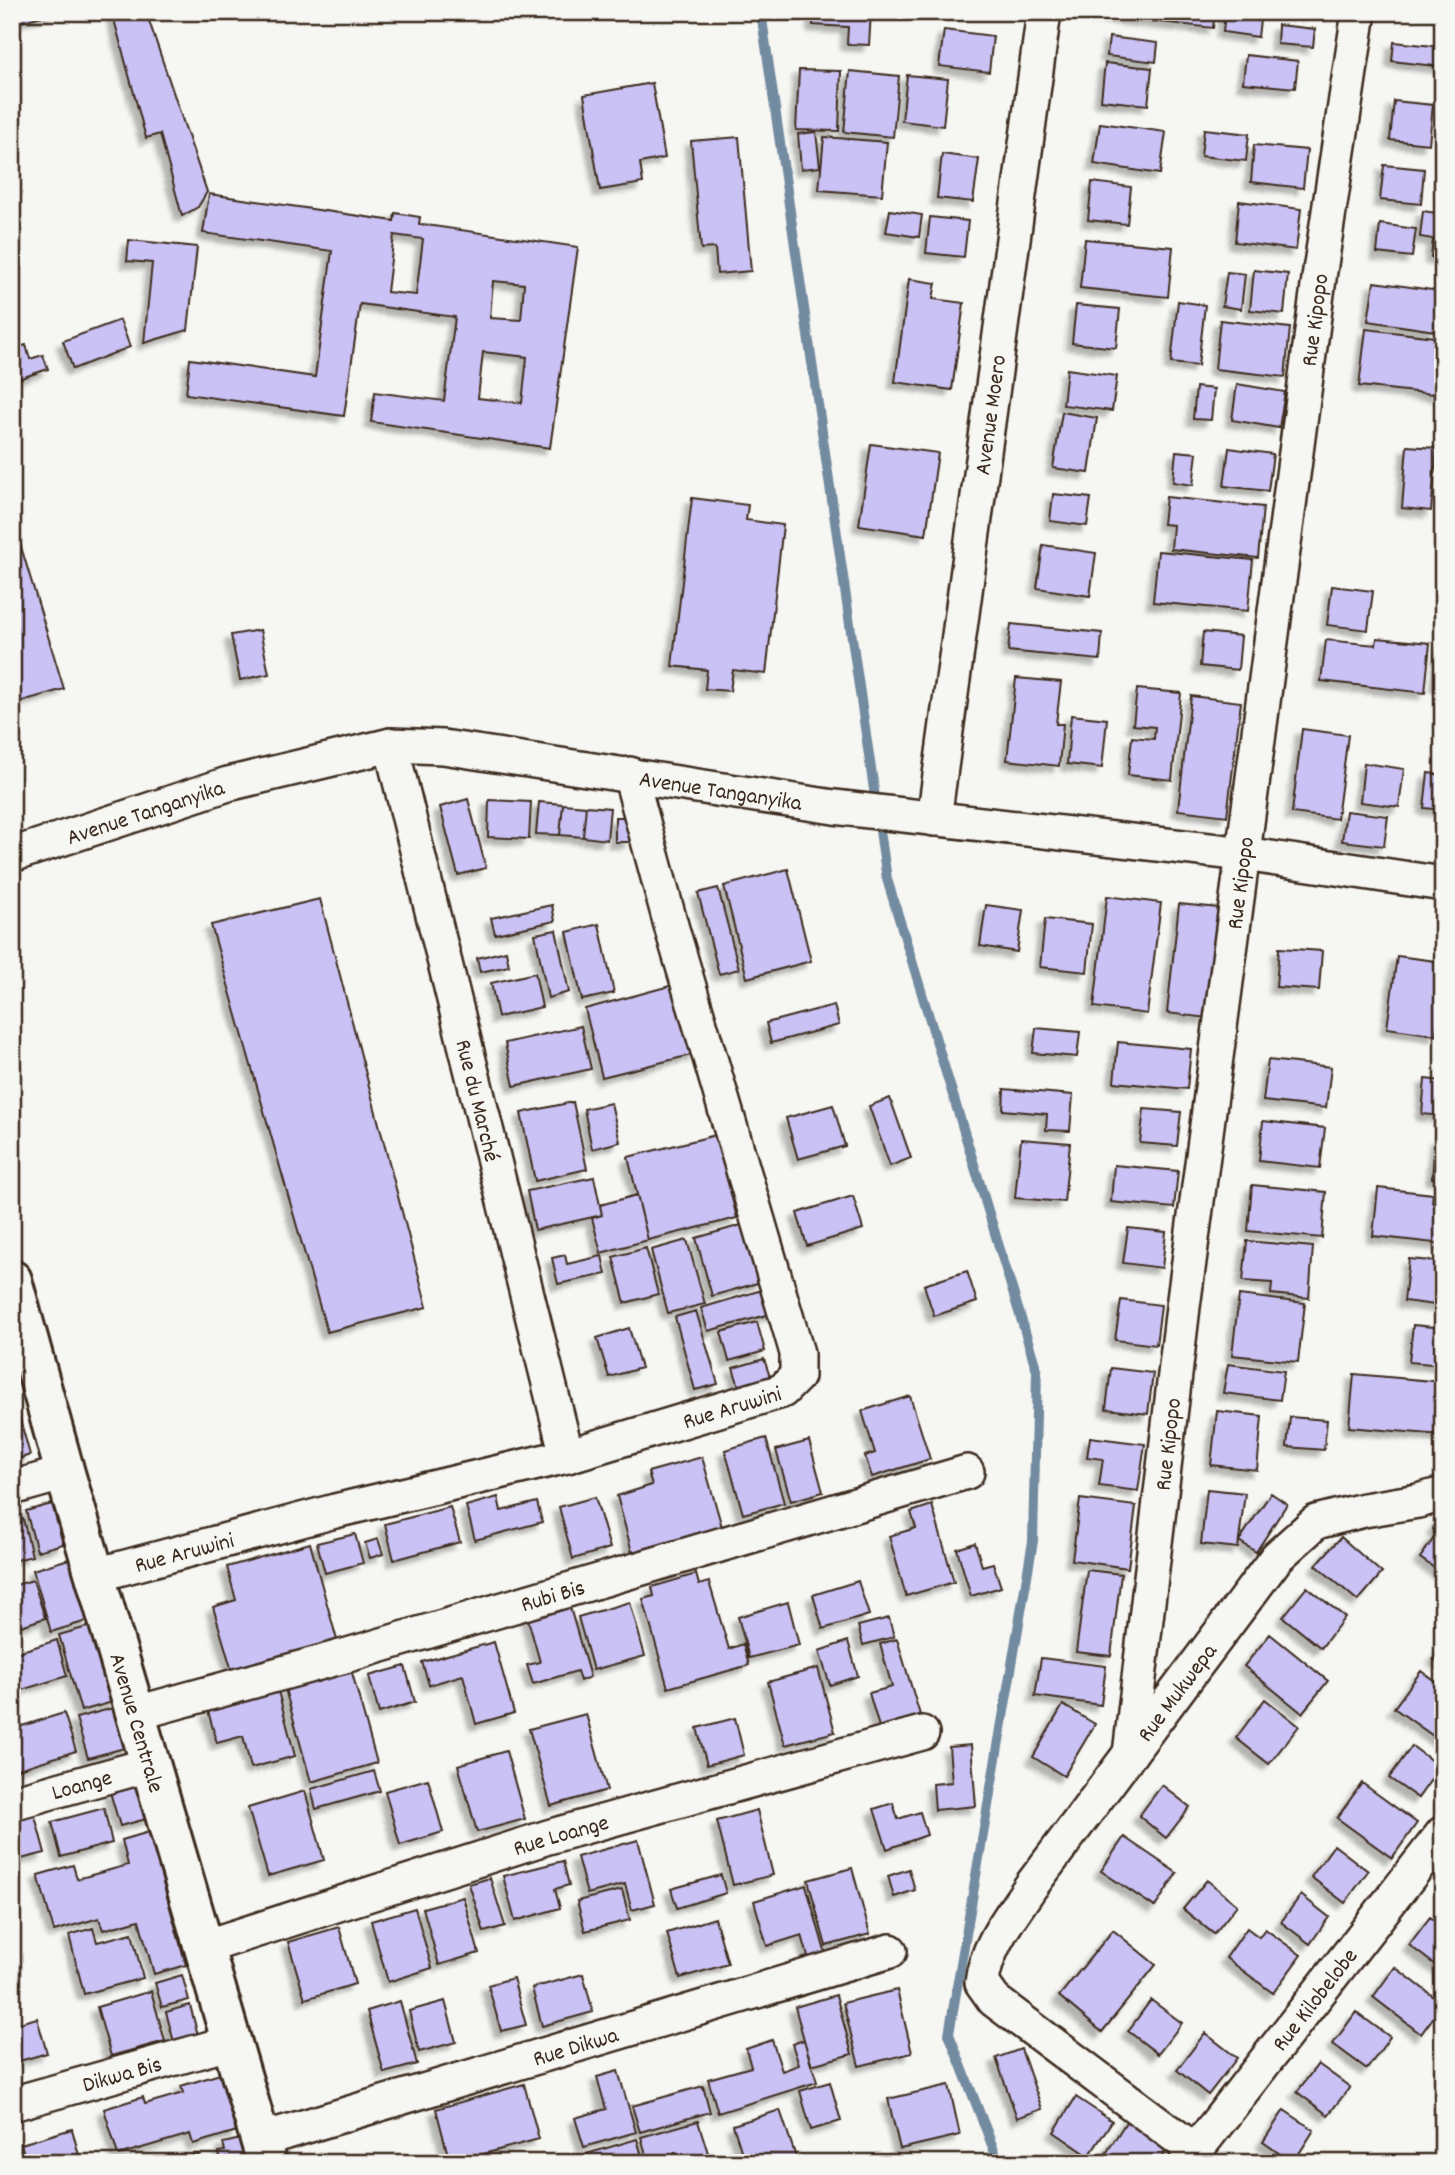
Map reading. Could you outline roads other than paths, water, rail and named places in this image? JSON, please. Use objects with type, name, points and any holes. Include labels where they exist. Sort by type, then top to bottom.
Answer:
[{"type":"street","name":"Rue Kipopo","points":[[1130,1754],[1183,1307],[1318,285],[1359,12]]},
{"type":"street","name":"Avenue Moero","points":[[934,819],[1037,13]]},
{"type":"street","name":"Avenue Tanganyika","points":[[12,855],[228,784],[391,745],[443,747],[834,807],[1244,854],[1443,884]]},
{"type":"street","name":"Rue du Marché","points":[[391,745],[567,1456]]},
{"type":"street","name":"Rue Aruwini","points":[[96,1575],[335,1511],[567,1456],[782,1391],[797,1376],[797,1353],[672,929],[630,774]]},
{"type":"street","name":"Avenue Centrale","points":[[12,1280],[65,1473],[263,2152]]},
{"type":"street","name":"Rubi Bis","points":[[137,1713],[348,1655],[967,1472]]},
{"type":"street","points":[[12,1488],[65,1473]]},
{"type":"street","name":"Rue Mukwepa","points":[[1190,2157],[994,2000],[982,1983],[984,1963],[1031,1886],[1277,1557],[1316,1522],[1443,1494]]},
{"type":"street","name":"Rue Loange","points":[[204,1947],[548,1837],[922,1734]]},
{"type":"street","name":"Loange","points":[[12,1803],[152,1765]]},
{"type":"street","name":"Rue Kilobelobe","points":[[1190,2157],[1443,1833]]},
{"type":"street","name":"Rue Dikwa","points":[[263,2152],[890,1951]]},
{"type":"street","name":"Dikwa Bis","points":[[12,2104],[232,2042]]},
{"type":"waterway","points":[[761,12],[887,879],[1037,1371],[1033,1541],[949,2034],[999,2163]]}]
